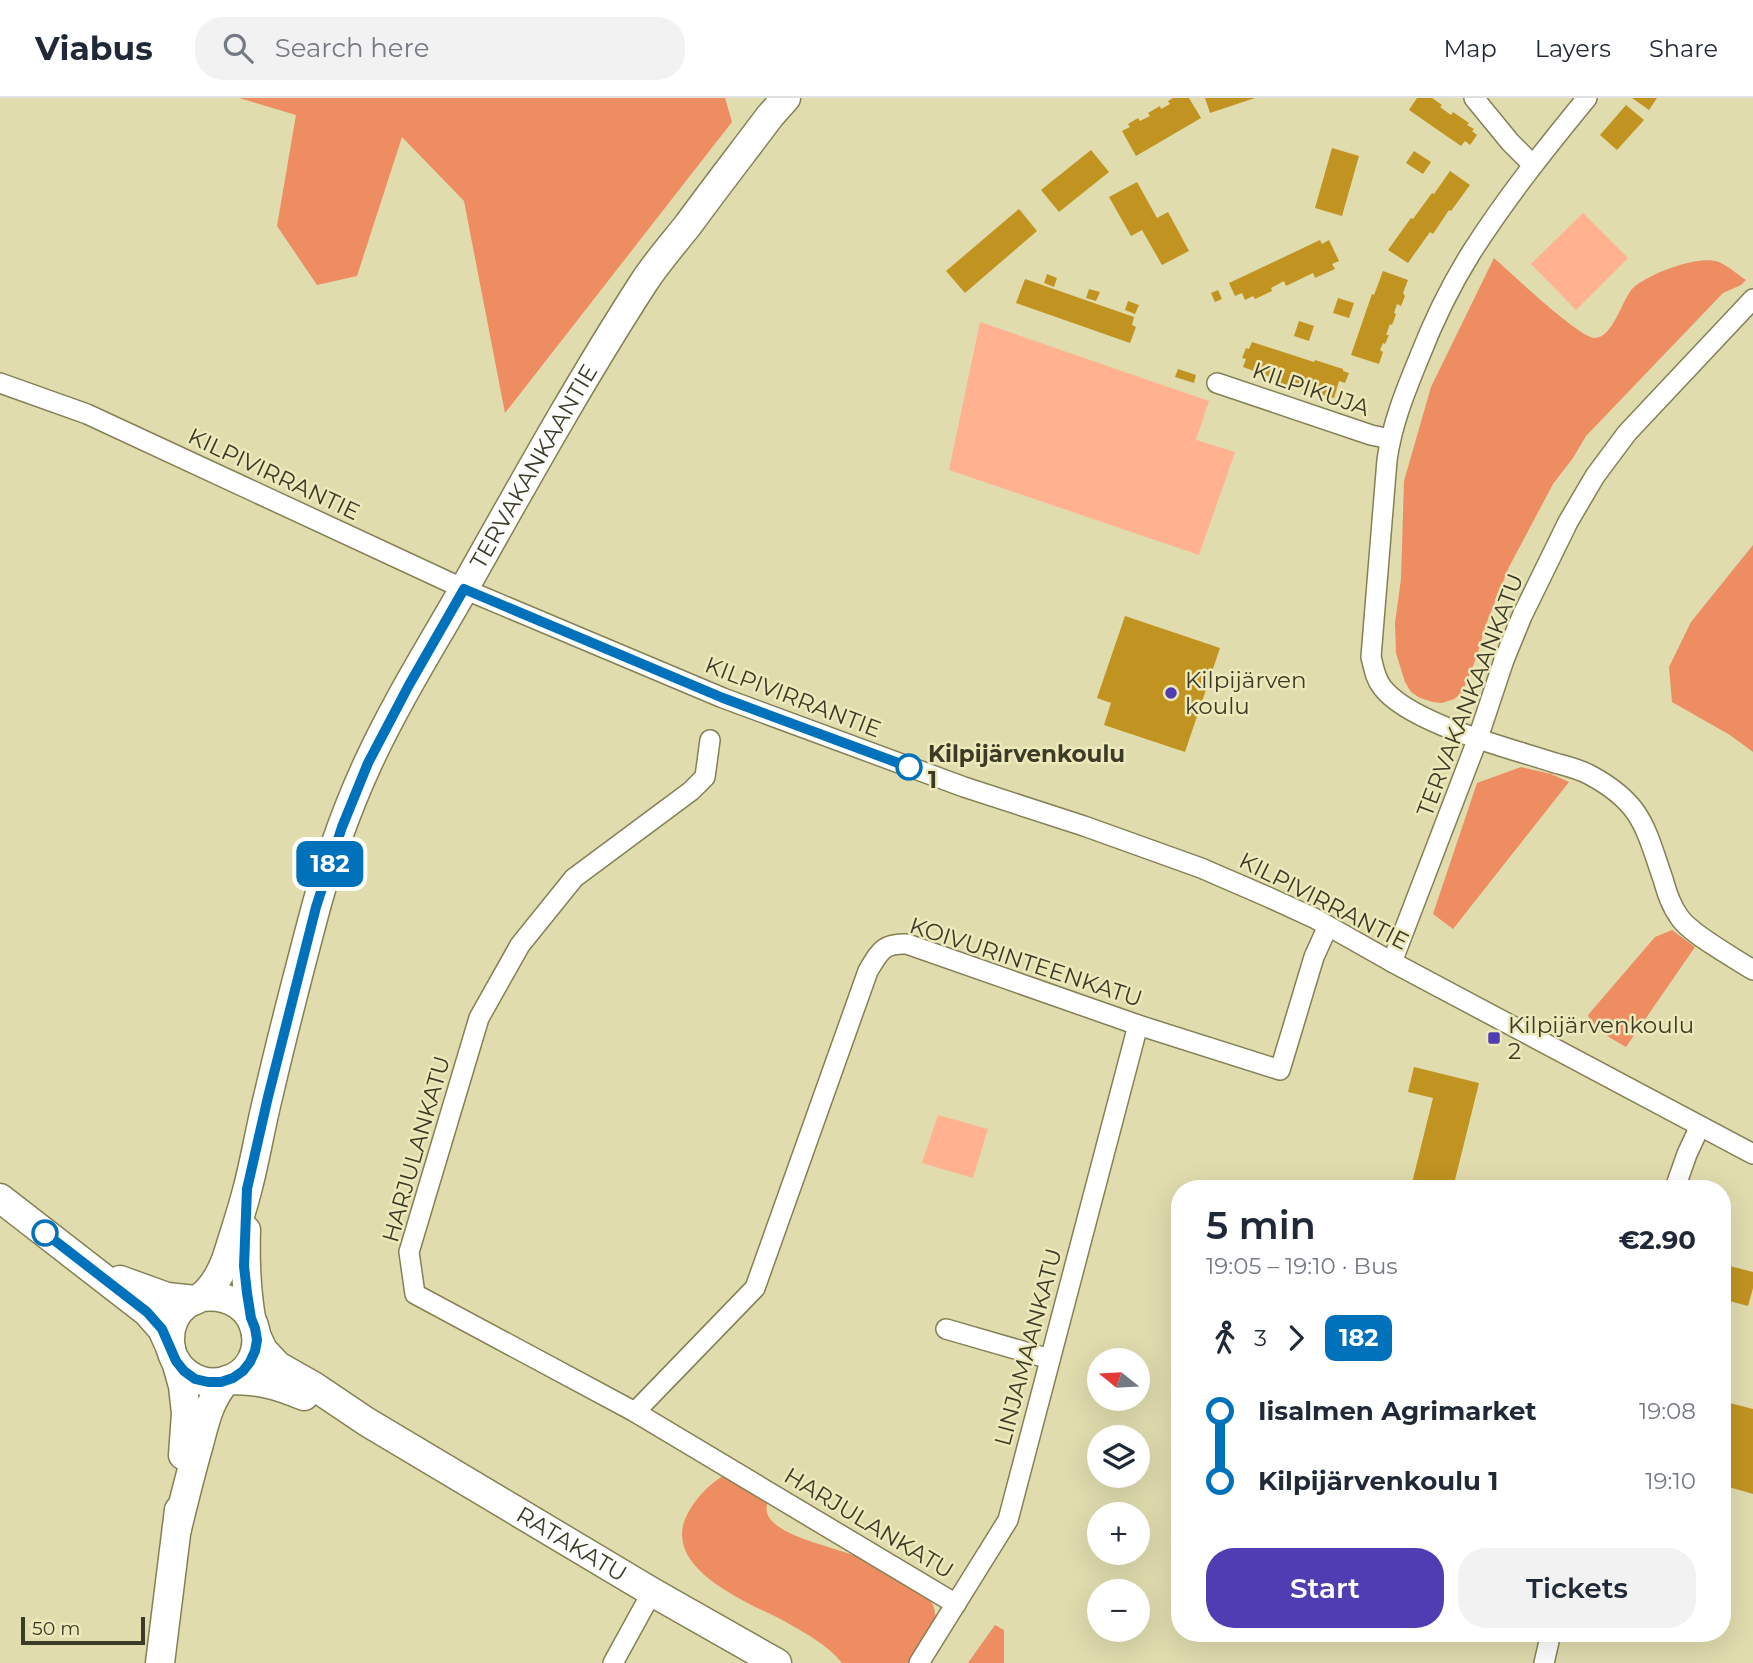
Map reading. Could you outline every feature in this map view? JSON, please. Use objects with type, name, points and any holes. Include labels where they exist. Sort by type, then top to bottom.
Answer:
[{"type":"street","name":"TERVAKANKAANTIE","points":[[198,1298],[218,1277],[225,1263],[247,1189],[316,907],[342,827],[368,763],[547,439],[646,279],[786,98]]},
{"type":"street","points":[[1474,98],[1533,165]]},
{"type":"street","points":[[1587,98],[1533,165],[1470,255],[1427,338],[1403,395],[1390,439],[1371,657],[1376,678],[1382,688],[1407,709],[1478,738],[1587,773],[1615,790],[1634,808],[1646,831],[1671,904],[1681,920],[1753,970]]},
{"type":"street","name":"TERVAKANKAANKATU","points":[[1392,961],[1478,738],[1504,660],[1522,616],[1568,522],[1595,476],[1627,433],[1753,299]]},
{"type":"street","name":"KILPIVIRRANTIE","points":[[0,383],[87,414],[464,589],[723,698],[964,788],[1201,867],[1328,926],[1753,1154]]},
{"type":"street","name":"KILPIKUJA","points":[[1217,383],[1390,439]]},
{"type":"street","name":"HARJULANKATU","points":[[710,740],[705,777],[691,791],[574,878],[520,944],[479,1018],[409,1252],[415,1294],[635,1412],[956,1604]]},
{"type":"street","name":"KOIVURINTEENKATU","points":[[635,1412],[755,1287],[868,971],[879,952],[892,944],[907,944],[1138,1025],[1280,1070],[1314,957],[1328,926]]},
{"type":"street","name":"LINJAMAANKATU","points":[[919,1663],[1008,1520],[1138,1025]]},
{"type":"street","points":[[1678,1180],[1700,1126]]},
{"type":"street","name":"TERVAKANKAANTIE","points":[[247,1189],[244,1266],[254,1326]]},
{"type":"street","points":[[0,1198],[147,1312],[162,1329],[173,1355],[183,1386],[186,1413],[177,1529],[160,1663]]},
{"type":"street","points":[[77,1258],[105,1274],[167,1297],[213,1296],[235,1301],[244,1308],[254,1326],[255,1351],[243,1371],[233,1378],[221,1382],[195,1379],[184,1371],[173,1355],[170,1336],[173,1323],[179,1311],[198,1298]]},
{"type":"street","name":"RATAKATU","points":[[254,1326],[263,1350],[278,1366],[652,1592],[777,1663]]},
{"type":"street","points":[[946,1329],[1050,1359]]},
{"type":"street","points":[[177,1529],[208,1412],[214,1395],[227,1380]]},
{"type":"street","name":"RATAKATU","points":[[227,1380],[265,1382],[367,1422]]},
{"type":"street","points":[[613,1663],[652,1592]]},
{"type":"street","points":[[1544,1663],[1549,1642]]},
{"type":"shaded area","points":[[239,98],[725,98],[732,122],[505,413],[464,201],[402,137],[357,276],[317,285],[277,226],[296,115]]},
{"type":"shaded area","points":[[1583,213],[1628,258],[1576,310],[1531,264]]},
{"type":"shaded area","points":[[1494,258],[1560,316],[1595,338],[1607,332],[1633,288],[1674,267],[1710,260],[1719,262],[1746,280],[1723,293],[1586,436],[1553,484],[1509,567],[1462,693],[1442,703],[1433,702],[1411,692],[1396,653],[1395,623],[1401,579],[1404,481],[1431,387]]},
{"type":"shaded area","points":[[980,322],[1209,401],[1196,440],[1235,452],[1199,555],[949,470]]},
{"type":"shaded area","points":[[1753,545],[1753,752],[1730,735],[1672,702],[1669,667],[1691,622]]},
{"type":"shaded area","points":[[1521,767],[1551,774],[1569,782],[1453,929],[1433,914],[1477,783]]},
{"type":"shaded area","points":[[1672,930],[1695,947],[1626,1047],[1592,1027],[1588,1015],[1655,937]]},
{"type":"shaded area","points":[[938,1115],[988,1129],[973,1178],[922,1163]]},
{"type":"shaded area","points":[[723,1476],[767,1503],[767,1513],[782,1529],[862,1559],[931,1601],[936,1618],[908,1663],[842,1663],[816,1640],[732,1594],[697,1568],[686,1552],[682,1534],[687,1515],[702,1493]]},
{"type":"shaded area","points":[[995,1625],[1004,1630],[1004,1663],[968,1663]]},
{"type":"building","points":[[1173,98],[1189,98],[1201,118],[1136,156],[1122,131],[1138,118],[1140,121],[1160,106],[1161,109],[1170,104],[1168,101]]},
{"type":"building","points":[[1205,98],[1255,98],[1210,113]]},
{"type":"building","points":[[1417,98],[1432,98],[1451,115],[1453,112],[1469,123],[1467,125],[1474,129],[1472,131],[1477,135],[1470,145],[1465,141],[1461,146],[1409,110]]},
{"type":"building","points":[[1632,98],[1657,98],[1649,110]]},
{"type":"building","points":[[1626,105],[1644,120],[1617,150],[1600,135]]},
{"type":"building","points":[[1332,148],[1359,156],[1342,216],[1315,208]]},
{"type":"building","points":[[1091,150],[1109,172],[1059,212],[1041,190]]},
{"type":"building","points":[[1414,151],[1431,162],[1423,174],[1406,163]]},
{"type":"building","points":[[1450,171],[1470,185],[1408,263],[1388,250]]},
{"type":"building","points":[[1137,182],[1157,218],[1168,212],[1189,251],[1162,265],[1142,230],[1131,236],[1109,197]]},
{"type":"building","points":[[1019,209],[1037,231],[965,293],[946,271]]},
{"type":"building","points":[[1320,240],[1322,244],[1329,240],[1339,261],[1332,264],[1335,269],[1315,278],[1313,273],[1286,286],[1284,281],[1271,288],[1272,291],[1255,299],[1253,296],[1245,300],[1242,293],[1235,296],[1229,283]]},
{"type":"building","points":[[1383,271],[1408,280],[1401,306],[1397,304],[1396,314],[1386,335],[1389,335],[1380,350],[1383,352],[1379,364],[1351,355]]},
{"type":"building","points":[[1047,274],[1057,278],[1054,287],[1044,283]]},
{"type":"building","points":[[1025,279],[1134,317],[1132,325],[1136,327],[1130,343],[1016,303]]},
{"type":"building","points":[[1089,289],[1100,292],[1096,301],[1086,298]]},
{"type":"building","points":[[1218,290],[1222,299],[1215,302],[1211,293]]},
{"type":"building","points":[[1338,298],[1354,303],[1349,318],[1333,313]]},
{"type":"building","points":[[1128,301],[1139,305],[1135,314],[1125,310]]},
{"type":"building","points":[[1299,321],[1314,326],[1309,341],[1294,336]]},
{"type":"building","points":[[1252,342],[1349,373],[1345,383],[1339,381],[1334,398],[1275,382],[1276,379],[1254,374],[1254,371],[1243,367],[1246,359],[1242,358]]},
{"type":"building","points":[[1178,369],[1196,375],[1194,383],[1175,377]]},
{"type":"building","points":[[1125,616],[1220,648],[1185,752],[1104,725],[1111,703],[1097,698]]},
{"type":"building","points":[[1414,1067],[1479,1083],[1455,1180],[1413,1180],[1433,1098],[1408,1092]]},
{"type":"building","points":[[1731,1266],[1753,1272],[1753,1288],[1748,1306],[1731,1301]]},
{"type":"building","points":[[1731,1403],[1753,1409],[1753,1494],[1731,1488]]},
{"type":"bus line","name":"182","points":[[45,1233],[147,1312],[162,1329],[176,1361],[195,1379],[221,1382],[233,1378],[250,1362],[257,1340],[251,1318],[244,1266],[247,1189],[290,1003],[316,907],[342,827],[368,763],[464,589],[723,698],[909,767]]},
{"type":"place","name":"Kilpijärven koulu","points":[[1171,693]]},
{"type":"place","name":"Kilpijärvenkoulu 1","points":[[909,767]]},
{"type":"place","name":"Kilpijärvenkoulu 2","points":[[1494,1038]]}]
